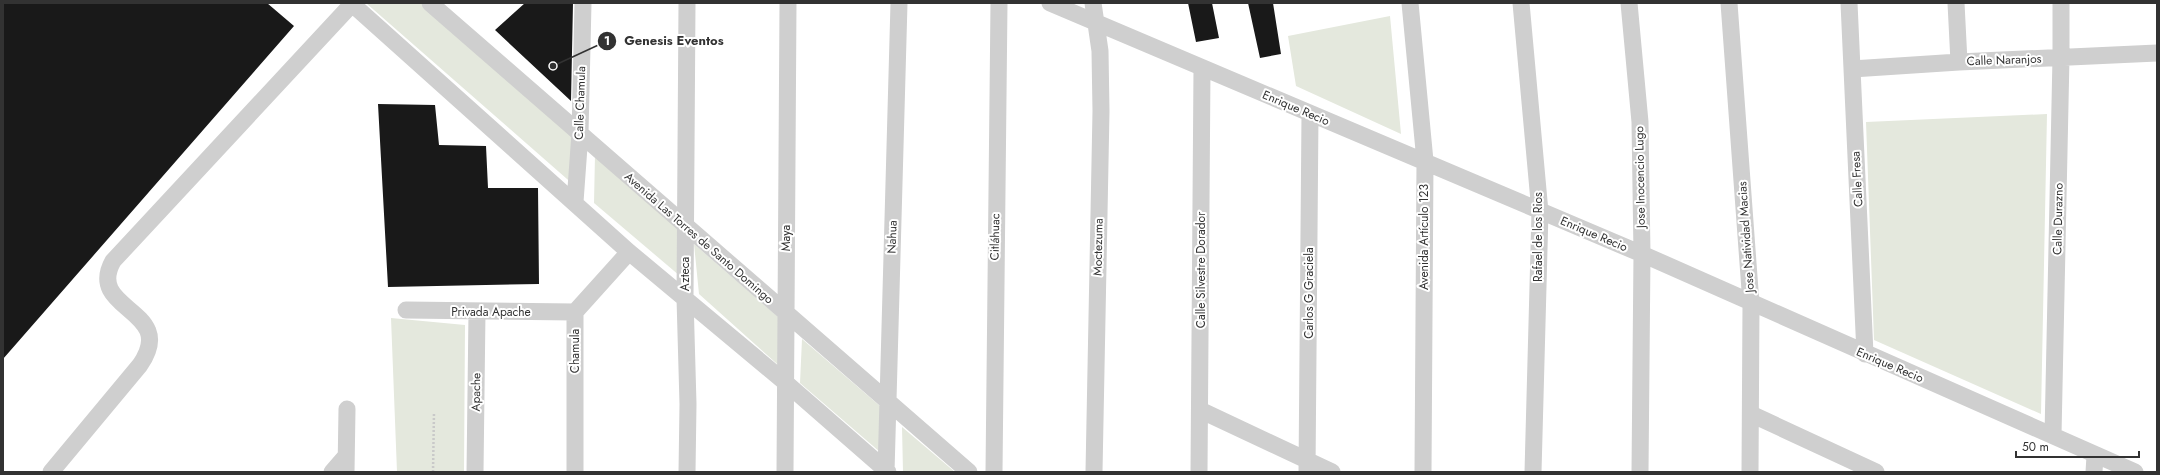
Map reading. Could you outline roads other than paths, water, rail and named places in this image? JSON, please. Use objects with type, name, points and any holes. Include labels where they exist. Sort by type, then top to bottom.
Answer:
[{"type":"street","points":[[51,472],[140,365],[150,350],[151,340],[146,327],[116,298],[110,288],[107,278],[108,269],[113,261],[352,3],[629,252],[786,383],[886,471]]},
{"type":"street","name":"Calle Chamula","points":[[575,202],[580,133],[583,3]]},
{"type":"street","name":"Azteca","points":[[687,3],[685,226],[685,298],[688,404],[687,472]]},
{"type":"street","name":"Maya","points":[[785,472],[788,3]]},
{"type":"street","name":"Nahua","points":[[886,471],[899,3]]},
{"type":"street","name":"Citláhuac","points":[[994,472],[999,3]]},
{"type":"street","name":"Enrique Recio","points":[[1050,3],[1642,254],[1751,304],[2053,436],[2094,464],[2135,472]]},
{"type":"street","name":"Moctezuma","points":[[1093,3],[1100,52],[1101,112],[1094,472]]},
{"type":"street","name":"Avenida Artículo 123","points":[[1410,3],[1425,162],[1423,472]]},
{"type":"street","name":"Rafael de los Rios","points":[[1521,3],[1540,212],[1533,472]]},
{"type":"street","name":"Jose Inocencio Lugo","points":[[1629,3],[1640,122],[1642,254],[1640,472]]},
{"type":"street","name":"Jose Natividad Macias","points":[[1729,3],[1751,304],[1750,472]]},
{"type":"street","name":"Calle Fresa","points":[[1849,3],[1865,354]]},
{"type":"street","points":[[1956,3],[1959,62]]},
{"type":"street","name":"Calle Durazno","points":[[2053,436],[2061,3]]},
{"type":"street","name":"Avenida Las Torres de Santo Domingo","points":[[436,5],[685,226],[887,399],[969,472]]},
{"type":"street","name":"Calle Naranjos","points":[[1852,69],[1959,62],[2157,53]]},
{"type":"street","name":"Calle Silvestre Dorador","points":[[1199,472],[1202,68]]},
{"type":"street","name":"Carlos G Graciela","points":[[1307,466],[1310,114]]},
{"type":"street","name":"Chamula","points":[[575,472],[575,312],[629,252]]},
{"type":"street","name":"Privada Apache","points":[[406,310],[575,312]]},
{"type":"street","name":"Apache","points":[[475,472],[476,312]]},
{"type":"street","points":[[332,472],[346,464],[347,410]]},
{"type":"street","points":[[1200,410],[1307,466],[1332,472]]},
{"type":"street","points":[[1751,414],[1876,472]]},
{"type":"place","name":"Genesis Eventos","points":[[553,66]]}]
